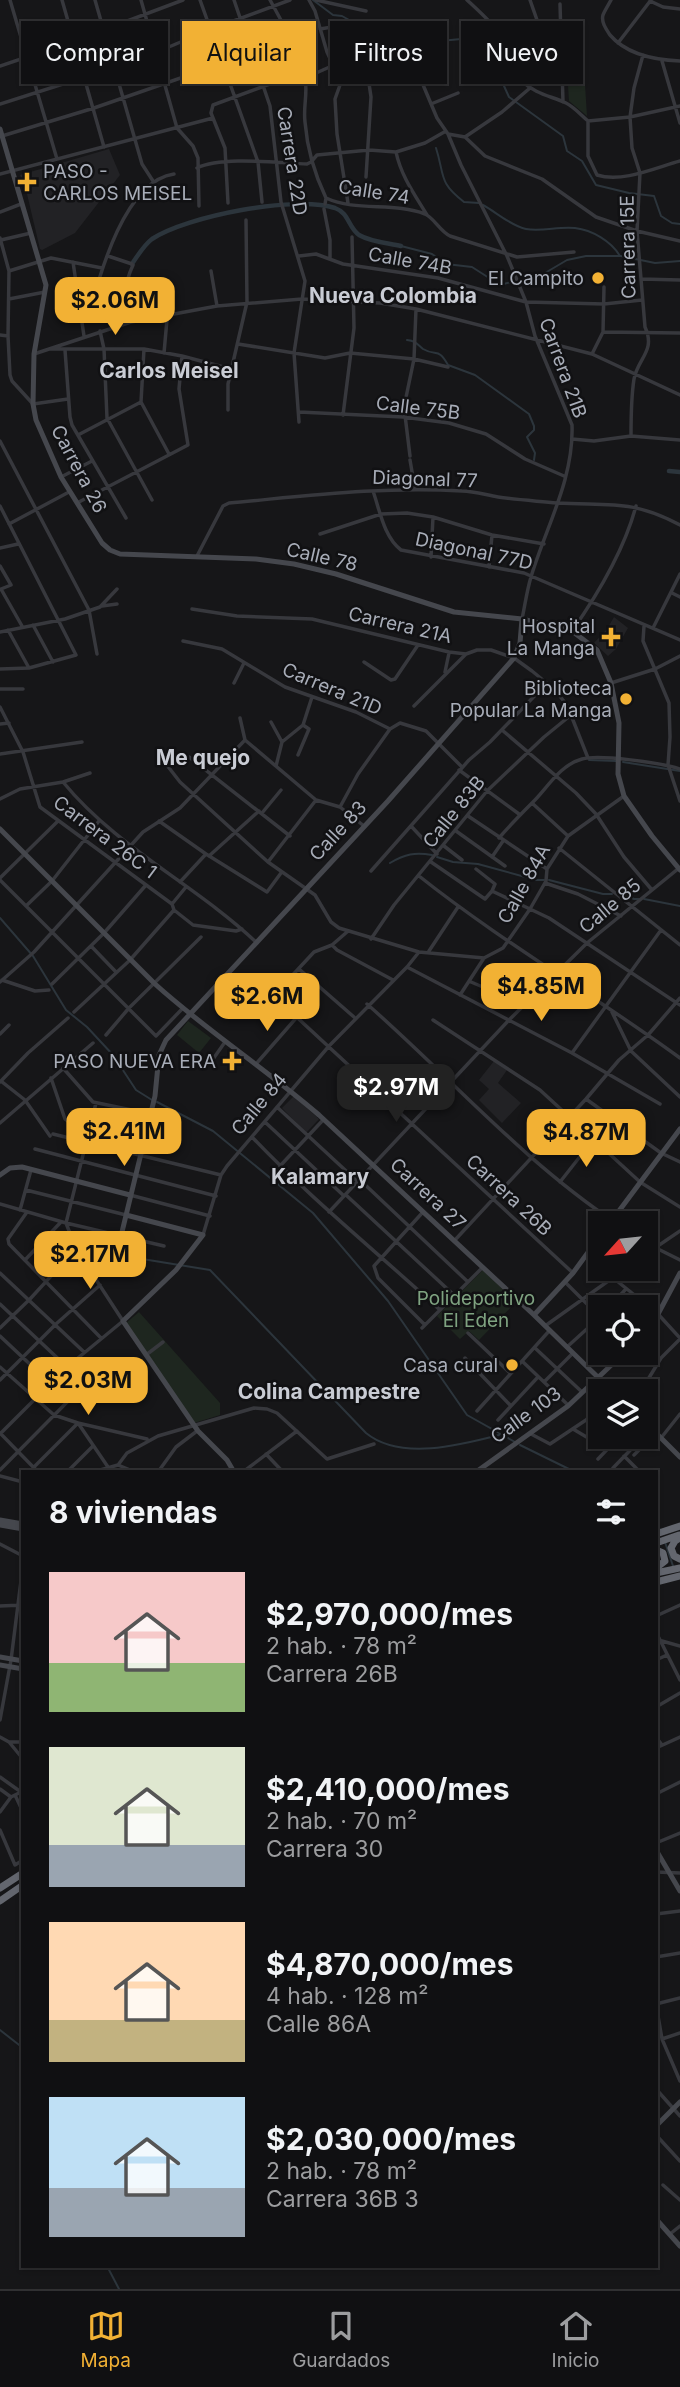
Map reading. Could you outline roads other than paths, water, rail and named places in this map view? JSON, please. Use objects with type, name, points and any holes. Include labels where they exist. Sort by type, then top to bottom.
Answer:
[{"type":"highway","points":[[661,1537],[680,1526]]},
{"type":"highway","points":[[661,1537],[680,1536]]},
{"type":"highway","points":[[680,1536],[671,1548],[674,1556],[680,1559]]},
{"type":"highway","points":[[658,1551],[663,1553],[665,1561],[658,1569]]},
{"type":"highway","points":[[658,1571],[677,1573]]},
{"type":"highway","points":[[658,1581],[677,1573]]},
{"type":"highway","points":[[0,1888],[21,1874]]},
{"type":"highway","points":[[0,1901],[21,1886]]},
{"type":"street","points":[[10,0],[21,36]]},
{"type":"street","points":[[62,0],[68,21]]},
{"type":"street","points":[[95,0],[101,21]]},
{"type":"street","points":[[141,0],[147,21]]},
{"type":"street","points":[[128,21],[183,0]]},
{"type":"street","points":[[200,0],[206,21]]},
{"type":"street","name":"Carrera 22D","points":[[234,0],[241,21]]},
{"type":"street","points":[[270,0],[282,21]]},
{"type":"street","points":[[232,21],[290,0]]},
{"type":"street","points":[[309,0],[330,55]]},
{"type":"street","points":[[316,0],[366,11]]},
{"type":"street","points":[[467,0],[496,29],[508,48],[519,78],[530,88],[563,102],[588,121],[630,117],[678,106]]},
{"type":"street","points":[[530,0],[537,21]]},
{"type":"street","points":[[611,0],[603,15],[603,23],[618,44],[662,61],[680,61]]},
{"type":"street","points":[[618,44],[651,1],[663,7],[680,9]]},
{"type":"street","points":[[560,4],[563,102]]},
{"type":"street","points":[[320,29],[330,27]]},
{"type":"street","name":"Carrera 15E","points":[[631,436],[631,399],[635,375],[647,353],[648,332],[642,300],[637,231],[639,173],[632,148],[630,117],[643,55]]},
{"type":"street","points":[[0,65],[21,58]]},
{"type":"street","points":[[662,61],[667,82],[678,106],[680,122]]},
{"type":"street","points":[[35,84],[57,159]]},
{"type":"street","points":[[0,104],[64,84]]},
{"type":"street","points":[[87,84],[104,147]]},
{"type":"street","points":[[119,84],[142,164],[153,181]]},
{"type":"street","points":[[68,399],[33,404],[34,354],[46,292],[40,260],[1,134],[94,108],[163,84]]},
{"type":"street","points":[[166,84],[177,128],[198,158],[199,206]]},
{"type":"street","points":[[228,84],[258,162],[262,201]]},
{"type":"street","points":[[228,203],[225,148],[211,109],[213,105],[272,84]]},
{"type":"street","points":[[305,84],[307,103],[304,120],[312,160],[326,198],[324,206],[329,231],[330,258]]},
{"type":"street","points":[[340,84],[335,104],[348,203]]},
{"type":"street","points":[[366,177],[371,97],[369,84]]},
{"type":"street","name":"Carrera 21B","points":[[423,84],[507,256],[572,425],[565,476],[531,576],[522,619]]},
{"type":"street","name":"Carrera 22D","points":[[263,86],[273,121],[281,202],[305,281],[294,353],[299,422]]},
{"type":"street","points":[[465,137],[530,88]]},
{"type":"street","points":[[431,104],[458,93]]},
{"type":"street","points":[[0,174],[213,118]]},
{"type":"street","points":[[588,121],[588,156],[590,165],[597,174],[607,178],[639,173],[680,161]]},
{"type":"street","points":[[197,168],[227,163],[307,163],[317,155],[340,151],[397,152],[447,132],[465,137],[485,156],[542,179],[596,216],[637,231],[680,241]]},
{"type":"street","points":[[397,152],[399,167],[427,215]]},
{"type":"street","points":[[89,314],[102,268],[120,227],[153,181],[174,174]]},
{"type":"street","name":"Calle 74","points":[[326,198],[427,215],[443,233],[507,256],[574,252]]},
{"type":"street","points":[[0,212],[22,204]]},
{"type":"street","points":[[228,410],[231,369],[247,302],[246,220]]},
{"type":"street","points":[[0,239],[31,233]]},
{"type":"street","points":[[343,415],[355,302],[352,237]]},
{"type":"street","name":"Carrera 26","points":[[0,239],[9,271],[8,335],[12,381],[33,404],[36,420],[61,477],[102,543],[110,550]]},
{"type":"street","name":"Calle 74B","points":[[299,256],[316,254],[354,265],[438,278],[526,302],[604,304],[642,300]]},
{"type":"street","points":[[108,256],[133,265],[124,292],[131,322]]},
{"type":"street","points":[[9,271],[51,258],[102,268]]},
{"type":"street","points":[[73,262],[84,336]]},
{"type":"street","points":[[211,271],[217,306]]},
{"type":"street","points":[[641,279],[680,280]]},
{"type":"street","points":[[592,354],[603,332],[604,287]]},
{"type":"street","points":[[9,299],[46,292]]},
{"type":"street","points":[[83,316],[118,302],[124,292]]},
{"type":"street","points":[[164,352],[169,297]]},
{"type":"street","points":[[34,354],[100,331],[167,314],[247,302],[302,299],[355,302],[416,309],[592,354],[680,394]]},
{"type":"street","points":[[415,489],[403,417],[414,359],[416,309]]},
{"type":"street","points":[[100,331],[104,349],[107,418],[152,500]]},
{"type":"street","points":[[603,332],[680,333]]},
{"type":"street","points":[[0,335],[8,335]]},
{"type":"street","points":[[238,344],[332,358],[350,353],[414,359],[448,367]]},
{"type":"street","points":[[46,349],[144,349],[231,369]]},
{"type":"street","points":[[65,349],[70,417],[92,461],[127,518]]},
{"type":"street","points":[[144,349],[141,402],[169,454]]},
{"type":"street","points":[[76,504],[188,445],[178,390],[181,356]]},
{"type":"street","points":[[78,435],[141,402]]},
{"type":"street","name":"Calle 75B","points":[[299,412],[403,417],[449,423],[486,434],[525,459],[565,476]]},
{"type":"street","points":[[572,439],[594,441],[631,436],[680,440]]},
{"type":"street","points":[[1,443],[89,610],[97,654]]},
{"type":"street","points":[[61,477],[92,461]]},
{"type":"street","name":"Diagonal 77","points":[[197,556],[218,513],[229,503],[373,490],[466,491],[502,498],[558,503],[636,506],[680,525]]},
{"type":"street","name":"Diagonal 77D","points":[[373,490],[393,544],[401,550],[531,576],[680,640]]},
{"type":"street","points":[[9,524],[69,492]]},
{"type":"street","points":[[0,506],[76,655],[29,668],[0,669]]},
{"type":"street","points":[[636,506],[631,526],[592,603],[572,631],[597,650],[611,683],[619,723],[617,760],[624,796],[679,869]]},
{"type":"street","points":[[320,534],[381,514],[407,513],[433,517],[492,535],[544,544]]},
{"type":"street","points":[[431,557],[433,517]]},
{"type":"street","points":[[489,567],[492,535]]},
{"type":"street","points":[[0,548],[19,543]]},
{"type":"street","name":"Calle 78","points":[[110,550],[134,555],[256,559],[294,564],[336,574],[454,612],[522,619],[572,631]]},
{"type":"street","points":[[0,566],[10,584],[1,589],[22,626]]},
{"type":"street","points":[[653,628],[680,574]]},
{"type":"street","points":[[100,607],[117,589]]},
{"type":"street","points":[[672,593],[680,597]]},
{"type":"street","points":[[0,632],[117,604]]},
{"type":"street","name":"Carrera 21A","points":[[192,609],[237,616],[312,619],[449,652],[466,654],[477,650],[491,650],[514,658],[561,696],[588,758]]},
{"type":"street","name":"Calle 83","points":[[151,1114],[159,1055],[166,1040],[364,826],[514,658],[520,643],[522,619]]},
{"type":"street","points":[[33,625],[53,662]]},
{"type":"street","points":[[644,626],[643,641],[669,703],[668,768],[680,801]]},
{"type":"street","points":[[8,630],[29,668]]},
{"type":"street","name":"Carrera 21D","points":[[183,641],[222,649],[285,687],[356,712],[390,729],[400,723],[426,731],[461,769],[519,814]]},
{"type":"street","points":[[364,662],[391,680],[395,679],[418,645]]},
{"type":"street","points":[[444,674],[449,652]]},
{"type":"street","points":[[414,706],[466,654]]},
{"type":"street","points":[[611,683],[655,669],[680,656]]},
{"type":"street","points":[[234,683],[244,663]]},
{"type":"street","points":[[371,871],[461,769],[547,684]]},
{"type":"street","points":[[0,689],[23,689]]},
{"type":"street","points":[[276,766],[282,742],[303,725],[312,697]]},
{"type":"street","name":"Carrera 26C 1","points":[[0,707],[23,752],[40,807],[172,904]]},
{"type":"street","name":"Calle 83B","points":[[371,939],[394,905],[487,791],[571,715]]},
{"type":"street","points":[[240,718],[245,740],[316,800],[340,807],[364,826]]},
{"type":"street","points":[[271,722],[282,742]]},
{"type":"street","points":[[0,724],[9,723]]},
{"type":"street","points":[[298,755],[309,730],[303,725]]},
{"type":"street","points":[[340,807],[358,774],[390,729]]},
{"type":"street","points":[[502,730],[596,814],[624,857],[652,890]]},
{"type":"street","points":[[0,980],[34,952],[149,827],[180,808],[245,740]]},
{"type":"street","points":[[0,754],[82,741]]},
{"type":"street","points":[[159,755],[175,777],[268,862],[318,899],[331,922],[347,932],[419,952],[484,958]]},
{"type":"street","points":[[189,757],[290,836]]},
{"type":"street","points":[[492,858],[519,814],[568,766],[588,758],[680,769]]},
{"type":"street","points":[[0,799],[9,793],[90,774]]},
{"type":"street","points":[[63,782],[99,821],[257,943]]},
{"type":"street","points":[[180,882],[207,855],[260,812],[281,790]]},
{"type":"street","name":"Calle 84A","points":[[460,995],[484,958],[503,948],[508,942],[530,909],[546,880],[547,869],[568,836],[624,796]]},
{"type":"street","points":[[268,862],[316,800]]},
{"type":"street","points":[[532,803],[568,836]]},
{"type":"street","points":[[468,816],[547,869]]},
{"type":"street","points":[[58,821],[0,879],[156,1036],[182,1009]]},
{"type":"street","points":[[26,906],[52,881],[99,821]]},
{"type":"street","points":[[159,821],[267,892],[281,873]]},
{"type":"street","points":[[411,826],[435,857],[485,899],[495,884],[476,869]]},
{"type":"street","name":"Carrera 27","points":[[0,828],[155,985],[324,1119],[598,1377]]},
{"type":"street","points":[[456,831],[505,866]]},
{"type":"street","points":[[443,846],[462,860]]},
{"type":"street","points":[[559,848],[680,945]]},
{"type":"street","name":"Calle 85","points":[[329,1212],[509,1020],[587,943],[679,869]]},
{"type":"street","points":[[419,876],[508,942],[680,1058]]},
{"type":"street","points":[[546,880],[621,916]]},
{"type":"street","points":[[52,984],[104,933],[146,885]]},
{"type":"street","points":[[186,887],[172,904],[174,910],[193,925],[236,931],[242,929]]},
{"type":"street","points":[[492,891],[530,909],[587,943],[678,1004]]},
{"type":"street","points":[[429,951],[458,907]]},
{"type":"street","points":[[74,1012],[130,960],[174,910]]},
{"type":"street","points":[[572,1053],[609,1008],[661,930]]},
{"type":"street","points":[[347,932],[332,945],[314,952],[299,968],[354,1017]]},
{"type":"street","points":[[106,1035],[129,1008],[201,937]]},
{"type":"street","points":[[332,945],[393,980]]},
{"type":"street","points":[[91,946],[116,972]]},
{"type":"street","name":"Calle 84","points":[[221,1175],[354,1017],[407,967],[419,952]]},
{"type":"street","points":[[407,967],[572,1053],[660,1104]]},
{"type":"street","name":"Carrera 26B","points":[[299,968],[275,994],[276,998],[573,1273]]},
{"type":"street","points":[[0,980],[35,991],[49,990]]},
{"type":"street","points":[[471,981],[490,990],[505,992]]},
{"type":"street","points":[[455,1240],[533,1158],[619,1060],[678,1004],[680,998]]},
{"type":"street","points":[[368,1004],[533,1158],[597,1211]]},
{"type":"street","points":[[609,1008],[631,1051],[680,1097]]},
{"type":"street","points":[[256,1065],[297,1017]]},
{"type":"street","points":[[68,1018],[0,1081],[25,1100],[52,1135],[221,1175],[203,1235],[181,1265],[123,1321],[67,1367],[0,1433],[36,1470],[78,1423]]},
{"type":"street","points":[[433,1020],[528,1081],[570,1116],[640,1182],[680,1207]]},
{"type":"street","points":[[0,1034],[9,1025]]},
{"type":"street","points":[[211,1062],[225,1042]]},
{"type":"street","points":[[0,1123],[93,1043]]},
{"type":"street","points":[[62,1068],[90,1101],[151,1114],[121,1236]]},
{"type":"street","points":[[51,1078],[65,1119],[68,1121],[79,1118],[90,1121]]},
{"type":"street","points":[[586,1099],[661,1153],[680,1162]]},
{"type":"street","points":[[25,1260],[63,1222],[96,1103]]},
{"type":"street","points":[[277,1107],[468,1282]]},
{"type":"street","points":[[279,1166],[324,1119]]},
{"type":"street","points":[[265,1122],[455,1296]]},
{"type":"street","points":[[620,1211],[680,1129]]},
{"type":"street","points":[[252,1138],[329,1212],[440,1310]]},
{"type":"street","points":[[560,1182],[593,1140]]},
{"type":"street","points":[[35,1149],[215,1196]]},
{"type":"street","points":[[0,1175],[10,1168],[22,1167],[209,1216]]},
{"type":"street","points":[[20,1210],[31,1170]]},
{"type":"street","points":[[26,1190],[203,1235]]},
{"type":"street","points":[[0,1204],[164,1246]]},
{"type":"street","points":[[27,1212],[8,1239],[9,1244],[101,1338]]},
{"type":"street","points":[[423,1212],[374,1266],[378,1278],[423,1327],[483,1267]]},
{"type":"street","points":[[63,1222],[75,1247],[193,1425],[227,1460],[233,1470]]},
{"type":"street","points":[[658,1245],[680,1231]]},
{"type":"street","points":[[0,1328],[47,1282],[75,1247]]},
{"type":"street","points":[[658,1250],[680,1260]]},
{"type":"street","points":[[534,1315],[573,1273],[588,1252]]},
{"type":"street","points":[[0,1273],[84,1352]]},
{"type":"street","points":[[658,1363],[680,1338],[658,1314],[680,1273]]},
{"type":"street","points":[[477,1411],[534,1348],[548,1328],[609,1281]]},
{"type":"street","points":[[617,1281],[634,1295]]},
{"type":"street","points":[[565,1282],[588,1306]]},
{"type":"street","points":[[0,1380],[56,1324],[101,1285]]},
{"type":"street","points":[[620,1295],[626,1289]]},
{"type":"street","points":[[0,1304],[67,1367]]},
{"type":"street","points":[[568,1347],[588,1328]]},
{"type":"street","points":[[468,1333],[510,1373]]},
{"type":"street","points":[[0,1336],[51,1384]]},
{"type":"street","points":[[146,1355],[163,1342]]},
{"type":"street","points":[[534,1348],[582,1392]]},
{"type":"street","points":[[544,1382],[573,1353]]},
{"type":"street","points":[[465,1358],[511,1406]]},
{"type":"street","points":[[522,1360],[568,1406]]},
{"type":"street","name":"Calle 103","points":[[478,1470],[568,1406],[611,1365]]},
{"type":"street","points":[[649,1379],[657,1365]]},
{"type":"street","points":[[0,1367],[54,1415],[149,1440]]},
{"type":"street","points":[[498,1420],[538,1377]]},
{"type":"street","points":[[0,1470],[82,1388]]},
{"type":"street","points":[[118,1465],[127,1453],[149,1440],[244,1409],[259,1407],[273,1411],[327,1459],[374,1444]]},
{"type":"street","points":[[661,1438],[680,1414]]},
{"type":"street","points":[[529,1433],[550,1444],[588,1417]]},
{"type":"street","points":[[78,1423],[108,1467]]},
{"type":"street","points":[[573,1429],[588,1438]]},
{"type":"street","points":[[159,1470],[176,1447],[198,1431]]},
{"type":"street","points":[[246,1470],[297,1431]]},
{"type":"street","points":[[658,1436],[680,1458]]},
{"type":"street","points":[[69,1470],[93,1446]]},
{"type":"street","points":[[598,1459],[608,1449]]},
{"type":"street","points":[[613,1468],[631,1449]]},
{"type":"street","points":[[634,1455],[638,1449]]},
{"type":"street","points":[[267,1454],[281,1470]]},
{"type":"street","points":[[624,1456],[638,1470]]},
{"type":"street","points":[[99,1470],[118,1465],[130,1470]]},
{"type":"street","points":[[0,1475],[21,1481]]},
{"type":"street","points":[[0,1522],[21,1526]]},
{"type":"street","points":[[0,1544],[21,1555]]},
{"type":"street","points":[[0,1606],[21,1605],[0,1720]]},
{"type":"street","points":[[658,1615],[680,1605]]},
{"type":"street","points":[[658,1636],[680,1680]]},
{"type":"street","points":[[660,1641],[680,1646]]},
{"type":"street","points":[[658,1659],[667,1655]]},
{"type":"street","points":[[0,1657],[21,1661]]},
{"type":"street","points":[[0,1665],[21,1670]]},
{"type":"street","points":[[658,1706],[680,1693]]},
{"type":"street","points":[[0,1737],[9,1742],[21,1757]]},
{"type":"street","points":[[658,1747],[680,1737]]},
{"type":"street","points":[[658,1740],[662,1745]]},
{"type":"street","points":[[9,1742],[21,1742]]},
{"type":"street","points":[[0,1777],[21,1791]]},
{"type":"street","points":[[658,1793],[680,1782]]},
{"type":"street","points":[[0,1789],[13,1796],[21,1809]]},
{"type":"street","points":[[0,1812],[13,1796],[21,1792]]},
{"type":"street","points":[[0,1830],[15,1865],[21,1861]]},
{"type":"street","points":[[658,1842],[680,1833]]},
{"type":"street","points":[[658,1853],[680,1891]]},
{"type":"street","points":[[658,1872],[680,1872]]},
{"type":"street","points":[[658,1914],[680,1911]]},
{"type":"street","points":[[658,1957],[680,1953]]},
{"type":"street","points":[[658,2004],[680,1998]]},
{"type":"street","points":[[662,2039],[680,2032]]},
{"type":"street","points":[[659,2034],[680,2081]]},
{"type":"street","points":[[658,2091],[680,2116]]},
{"type":"street","points":[[658,2124],[680,2102]]},
{"type":"street","points":[[658,2138],[680,2161]]},
{"type":"street","points":[[663,2185],[680,2200]]},
{"type":"street","points":[[658,2221],[680,2246]]},
{"type":"street","points":[[670,2234],[680,2226]]},
{"type":"waterway","points":[[313,0],[333,15],[342,16],[385,40],[397,43],[420,36],[430,42],[461,39],[484,53],[494,64],[509,97],[563,136],[567,151],[582,161],[596,185],[654,196],[661,216],[672,223],[680,224]]},
{"type":"waterway","points":[[436,148],[446,184],[464,202],[479,203]]},
{"type":"waterway","points":[[132,264],[149,241],[168,231],[242,210],[294,204],[335,208],[343,213],[359,235],[401,246]]},
{"type":"waterway","points":[[483,205],[509,222],[526,229],[569,228],[588,231],[606,241],[620,256]]},
{"type":"waterway","points":[[401,246],[432,254],[446,264],[472,267],[500,285],[545,273],[567,260],[586,256],[621,256],[655,263],[680,261]]},
{"type":"waterway","points":[[407,340],[439,354],[448,365],[475,375],[529,414],[534,430],[527,437],[535,453],[534,460]]},
{"type":"waterway","points":[[669,471],[680,472]]},
{"type":"waterway","points":[[589,760],[616,761]]},
{"type":"waterway","points":[[623,762],[680,771]]},
{"type":"waterway","points":[[390,863],[410,854],[432,855]]},
{"type":"waterway","points":[[437,857],[544,880]]},
{"type":"waterway","points":[[549,880],[612,894]]},
{"type":"waterway","points":[[621,893],[639,899]]},
{"type":"waterway","points":[[644,899],[680,906]]},
{"type":"waterway","points":[[0,918],[33,956],[66,1010],[87,1027],[113,1055],[136,1090],[152,1100]]},
{"type":"waterway","points":[[157,1102],[213,1131],[313,1213],[388,1301],[467,1415],[515,1442]]},
{"type":"waterway","points":[[276,1182],[280,1169]]},
{"type":"waterway","points":[[68,1247],[99,1245],[124,1256],[210,1270],[366,1433],[380,1442],[396,1447],[431,1448],[499,1435]]},
{"type":"waterway","points":[[520,1445],[571,1470]]},
{"type":"waterway","points":[[658,1526],[660,1530]]},
{"type":"waterway","points":[[665,1542],[673,1566]]},
{"type":"waterway","points":[[0,2030],[21,2046]]},
{"type":"waterway","points":[[108,2268],[119,2289]]},
{"type":"place","name":"PASO - CARLOS MEISEL","points":[[27,182]]},
{"type":"place","name":"El Campito","points":[[598,278]]},
{"type":"place","name":"Hospital La Manga","points":[[611,637]]},
{"type":"place","name":"Biblioteca Popular La Manga","points":[[626,699]]},
{"type":"place","name":"PASO NUEVA ERA","points":[[232,1061]]},
{"type":"place","name":"Casa cural","points":[[512,1365]]},
{"type":"district","name":"Nueva Colombia","points":[[393,295]]},
{"type":"district","name":"Carlos Meisel","points":[[169,370]]},
{"type":"district","name":"Me quejo","points":[[203,757]]},
{"type":"district","name":"Kalamary","points":[[320,1176]]},
{"type":"district","name":"Colina Campestre","points":[[329,1391]]},
{"type":"park label","name":"Polideportivo El Eden","points":[[476,1309]]}]
